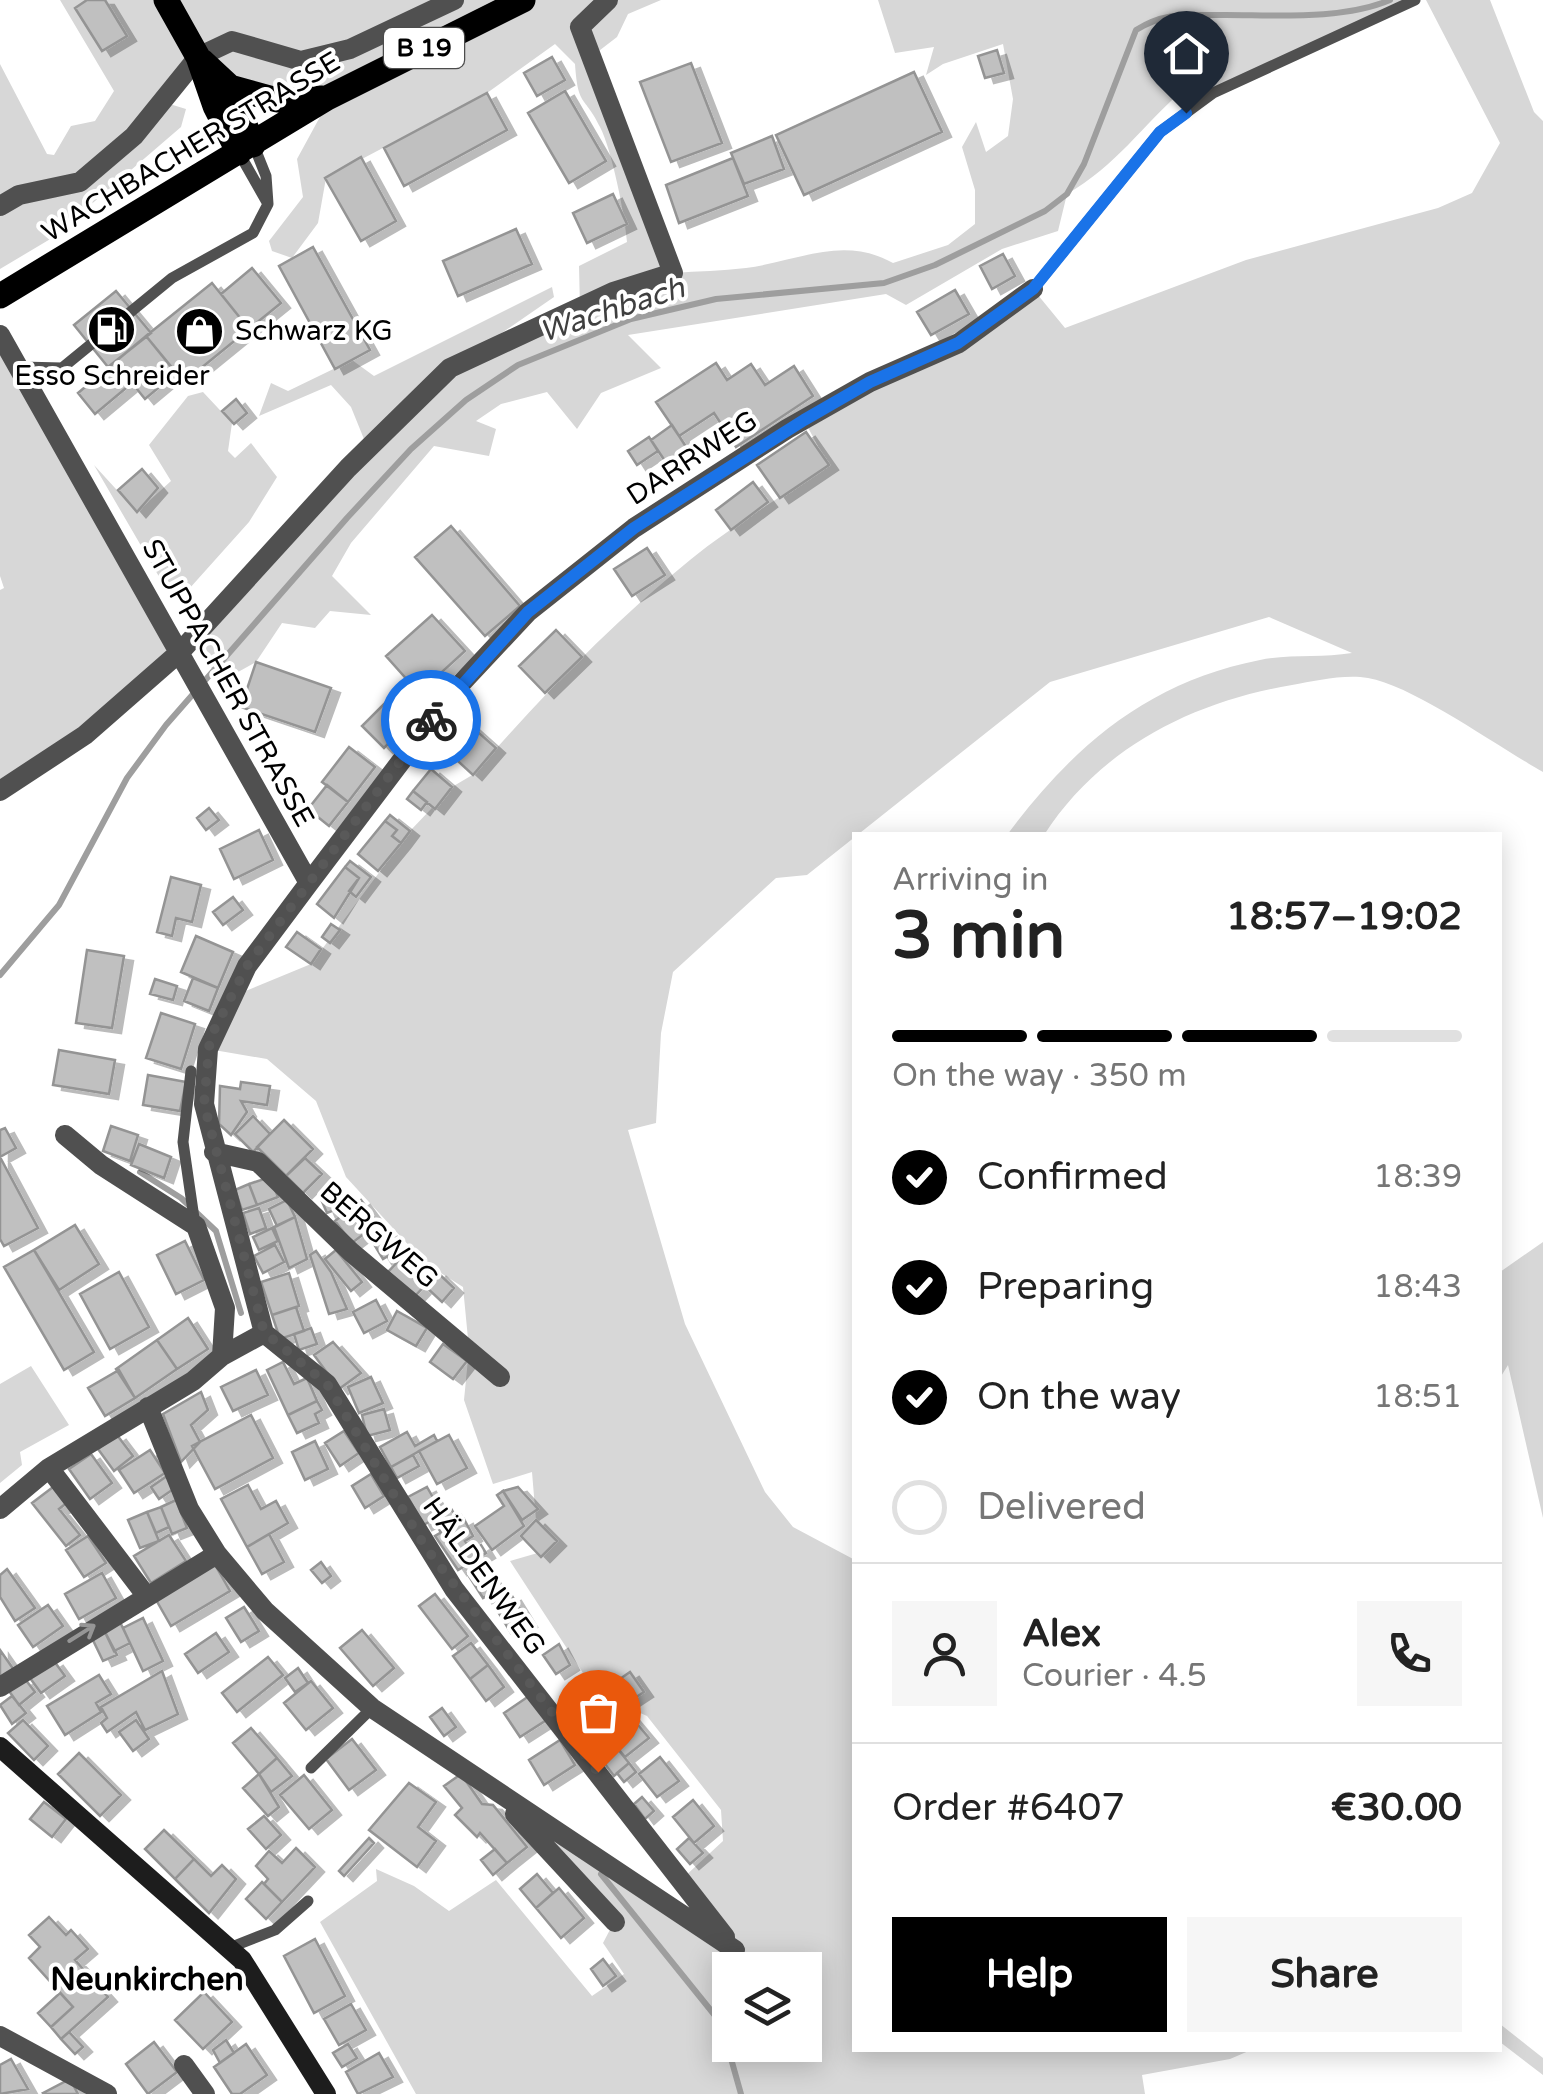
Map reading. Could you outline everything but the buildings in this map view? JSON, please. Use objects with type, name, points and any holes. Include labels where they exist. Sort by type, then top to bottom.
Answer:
[{"type":"main road","points":[[166,0],[222,96],[246,148]]},
{"type":"main road","name":"WACHBACHER STRASSE","points":[[0,296],[327,98],[523,0]]},
{"type":"main road","points":[[190,182],[212,148],[222,96]]},
{"type":"main road","name":"B 19","points":[[222,96],[327,98]]},
{"type":"street","points":[[0,206],[19,195],[80,182],[134,136],[198,57],[232,42],[301,61],[350,48],[454,0]]},
{"type":"street","points":[[0,792],[186,660],[348,468],[450,368],[613,292],[673,273],[580,26],[608,0]]},
{"type":"street","name":"DARRWEG","points":[[309,882],[443,705],[528,612],[634,528],[772,439],[870,382],[958,343],[1033,289]]},
{"type":"street","name":"STUPPACHER STRASSE","points":[[0,336],[21,366],[309,882]]},
{"type":"street","points":[[0,1509],[49,1468],[193,1381],[222,1356],[264,1332],[204,1104],[210,1038],[247,966],[309,882]]},
{"type":"street","points":[[65,1135],[101,1165],[196,1226],[225,1308],[222,1356]]},
{"type":"street","name":"BERGWEG","points":[[214,1152],[258,1162],[351,1252],[500,1376]]},
{"type":"street","name":"HÄLDENWEG","points":[[264,1332],[327,1384],[445,1576],[735,1950],[482,1781]]},
{"type":"street","points":[[148,1407],[190,1509],[217,1554],[265,1611],[372,1708],[482,1781],[614,1922]]},
{"type":"street","points":[[49,1468],[145,1594]]},
{"type":"street","points":[[0,1686],[145,1594],[217,1554]]},
{"type":"street","points":[[0,1747],[242,1960],[326,2094]]},
{"type":"street","points":[[0,2036],[107,2094]]},
{"type":"street","points":[[184,2066],[206,2094]]},
{"type":"lane","name":"DARRWEG","points":[[1033,289],[1160,132],[1212,93],[1415,0]]},
{"type":"lane","points":[[21,366],[62,368],[172,278],[252,233],[268,204],[246,148]]},
{"type":"lane","points":[[191,1071],[184,1131],[189,1199],[196,1226]]},
{"type":"lane","points":[[311,1768],[372,1708]]},
{"type":"lane","points":[[229,1948],[274,1930],[308,1902]]},
{"type":"shaded area","points":[[60,0],[661,0],[628,14],[617,37],[591,57],[674,273],[746,268],[838,250],[874,255],[893,263],[948,245],[975,224],[975,190],[962,147],[976,122],[986,152],[1008,136],[1013,99],[1003,44],[943,64],[926,75],[934,47],[895,53],[878,0],[1415,0],[1213,93],[1184,89],[1115,158],[1067,194],[1058,231],[1002,249],[906,305],[886,294],[628,335],[661,368],[601,393],[577,429],[547,392],[501,404],[476,421],[496,429],[489,456],[434,446],[351,543],[332,576],[371,615],[330,611],[315,628],[282,623],[256,662],[222,681],[190,641],[368,449],[351,407],[331,385],[259,416],[271,383],[288,391],[352,360],[374,376],[552,287],[554,297],[458,363],[580,308],[579,266],[627,242],[621,200],[605,137],[580,95],[575,64],[555,44],[487,93],[326,178],[318,223],[292,258],[272,251],[269,241],[303,197],[297,159],[327,104],[277,100],[198,58],[163,102],[186,109],[181,127],[52,238],[0,269],[0,64],[47,154],[54,155],[71,126],[95,121],[114,91]]},
{"type":"shaded area","points":[[1426,0],[1490,0],[1534,112],[1543,121],[1543,772],[1387,683],[1368,678],[1330,678],[1255,693],[1184,717],[1121,754],[1092,777],[1046,832],[1009,832],[1087,746],[1116,722],[1182,684],[1260,660],[1352,653],[1269,617],[1050,682],[861,832],[852,832],[852,839],[807,875],[776,878],[673,972],[661,1033],[656,1123],[628,1130],[685,1324],[765,1492],[793,1527],[852,1558],[852,2052],[1246,2052],[1230,2059],[1142,2075],[1145,2094],[416,2094],[320,1922],[377,1881],[376,1869],[414,1886],[449,1911],[496,1880],[592,1996],[624,1974],[603,1943],[614,1922],[482,1781],[732,1948],[682,1879],[723,1841],[721,1810],[647,1716],[596,1693],[510,1561],[548,1550],[557,1541],[536,1520],[532,1472],[493,1484],[464,1400],[469,1349],[463,1287],[425,1263],[346,1177],[316,1101],[267,1059],[208,1049],[231,997],[311,964],[410,831],[452,787],[474,774],[604,636],[707,547],[828,465],[804,420],[959,343],[1033,289],[1065,328],[1246,260],[1438,208],[1472,193],[1500,143]]},
{"type":"shaded area","points":[[0,334],[181,651],[0,791],[0,590],[4,588],[0,576]]},
{"type":"shaded area","points":[[203,392],[232,423],[228,451],[235,458],[251,443],[277,477],[249,522],[189,589],[173,589],[161,580],[94,465],[137,512],[171,481],[149,445],[188,396]]},
{"type":"shaded area","points":[[1543,1242],[1543,1518],[1508,1365],[1502,1375],[1502,1271]]},
{"type":"shaded area","points":[[31,1366],[69,1425],[20,1452],[22,1465],[0,1483],[0,1384]]},
{"type":"shaded area","points":[[1502,2026],[1543,2058],[1543,2075],[1502,2044]]},
{"type":"waterway","name":"Wachbach","points":[[0,975],[59,905],[127,778],[166,725],[347,518],[411,449],[466,400],[518,365],[631,319],[716,299],[884,283],[935,265],[1045,211],[1067,194],[1084,164],[1136,30],[1158,19],[1180,15],[1331,14],[1390,0]]},
{"type":"waterway","points":[[140,1172],[181,1198],[216,1231],[241,1313]]},
{"type":"waterway","points":[[601,1874],[721,2023],[741,2094]]},
{"type":"way so far","points":[[431,720],[247,966],[210,1038],[204,1104],[264,1332],[327,1384],[384,1482],[454,1589],[598,1772]]},
{"type":"place","name":"Esso Schreider","points":[[112,329]]},
{"type":"place","name":"Schwarz KG","points":[[200,331]]},
{"type":"district","name":"Neunkirchen","points":[[147,1980]]},
{"type":"route","points":[[431,720],[528,612],[634,528],[870,382],[958,343],[1033,289],[1160,132],[1186,113]]}]
